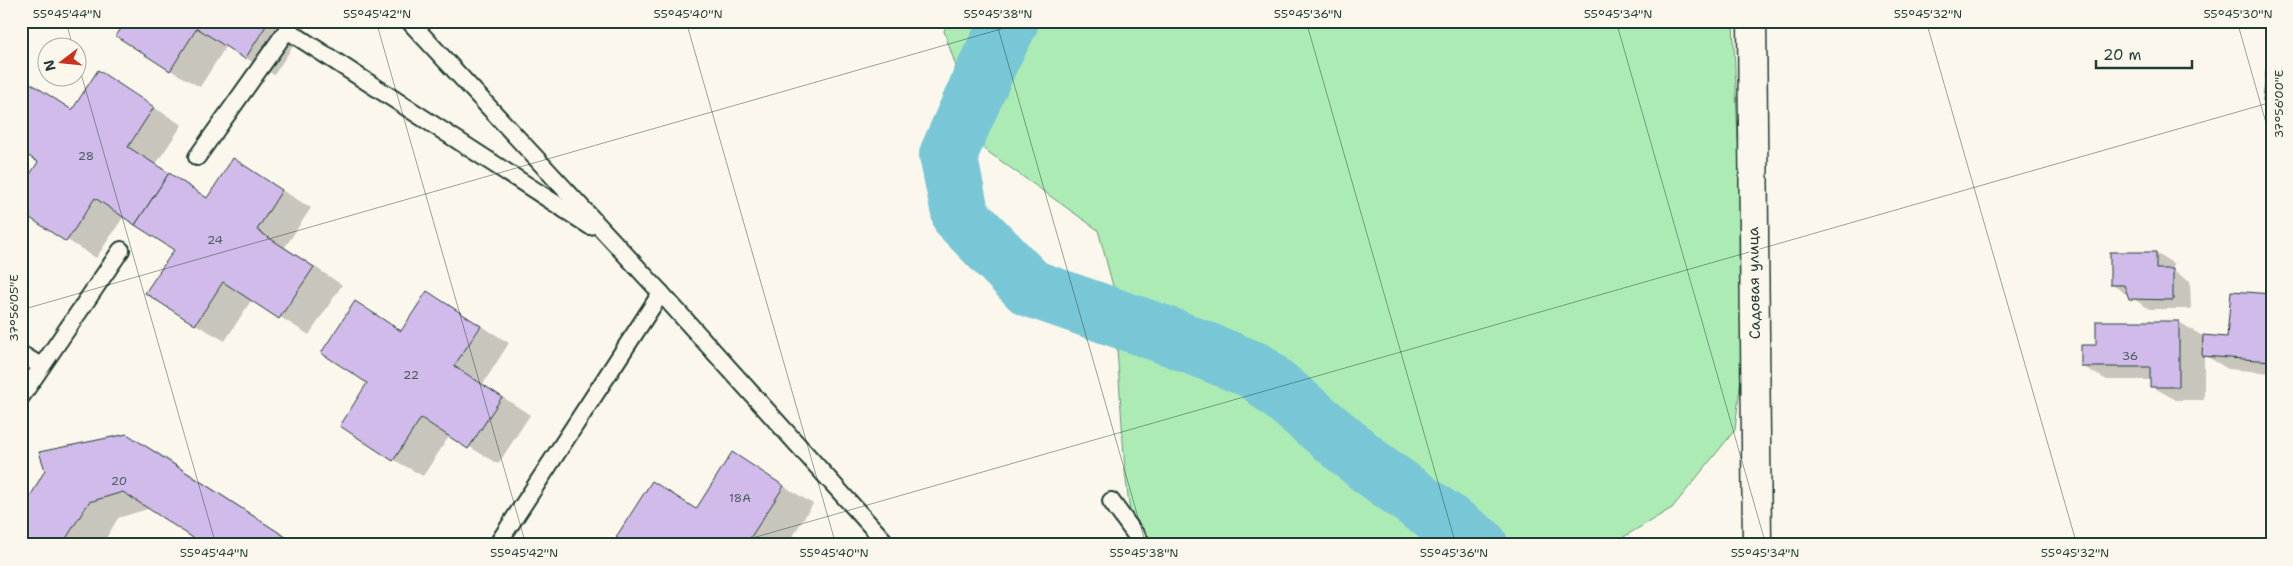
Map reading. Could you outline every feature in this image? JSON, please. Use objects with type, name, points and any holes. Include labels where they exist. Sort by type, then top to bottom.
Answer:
[{"type":"street","name":"Садовая улица","points":[[1752,21],[1757,545]]},
{"type":"lane","points":[[409,21],[661,293],[888,545]]},
{"type":"lane","points":[[197,157],[289,26],[611,240]]},
{"type":"lane","points":[[21,397],[40,366],[121,250]]},
{"type":"lane","points":[[497,545],[661,293]]},
{"type":"lane","points":[[21,354],[40,366]]},
{"type":"lane","points":[[1110,501],[1143,545]]},
{"type":"green space","points":[[948,21],[1733,21],[1746,333],[1735,430],[1672,508],[1610,545],[1134,545],[1125,471],[1113,286],[1098,230],[984,149],[944,31]]},
{"type":"building","points":[[126,21],[269,21],[245,59],[197,28],[170,71],[116,36]]},
{"type":"building","points":[[2268,55],[2272,55],[2272,102],[2263,101]]},
{"type":"building","points":[[98,70],[154,107],[128,147],[169,173],[135,225],[95,198],[66,242],[21,212],[21,188],[38,162],[21,151],[21,77],[72,110]]},
{"type":"building","points":[[233,158],[282,190],[257,230],[314,267],[279,319],[223,282],[195,325],[145,293],[174,250],[135,225],[169,173],[207,198]]},
{"type":"building","points":[[2110,252],[2156,252],[2156,269],[2173,269],[2173,300],[2129,299],[2124,285],[2110,285]]},
{"type":"building","points":[[427,291],[481,326],[454,366],[502,397],[468,449],[421,418],[393,461],[340,426],[367,383],[321,353],[355,301],[401,331]]},
{"type":"building","points":[[2231,291],[2272,294],[2271,361],[2202,356],[2203,335],[2227,337]]},
{"type":"building","points":[[2096,321],[2179,321],[2179,387],[2150,387],[2150,367],[2081,367],[2081,345],[2096,345]]},
{"type":"building","points":[[127,434],[298,545],[204,545],[123,492],[89,502],[62,545],[21,545],[21,513],[45,470],[39,452]]},
{"type":"building","points":[[732,452],[784,486],[747,543],[749,545],[627,545],[616,537],[652,481],[696,509]]},
{"type":"waterway","points":[[1010,21],[989,62],[948,155],[961,217],[1030,288],[1171,337],[1256,371],[1372,468],[1479,545]]}]
